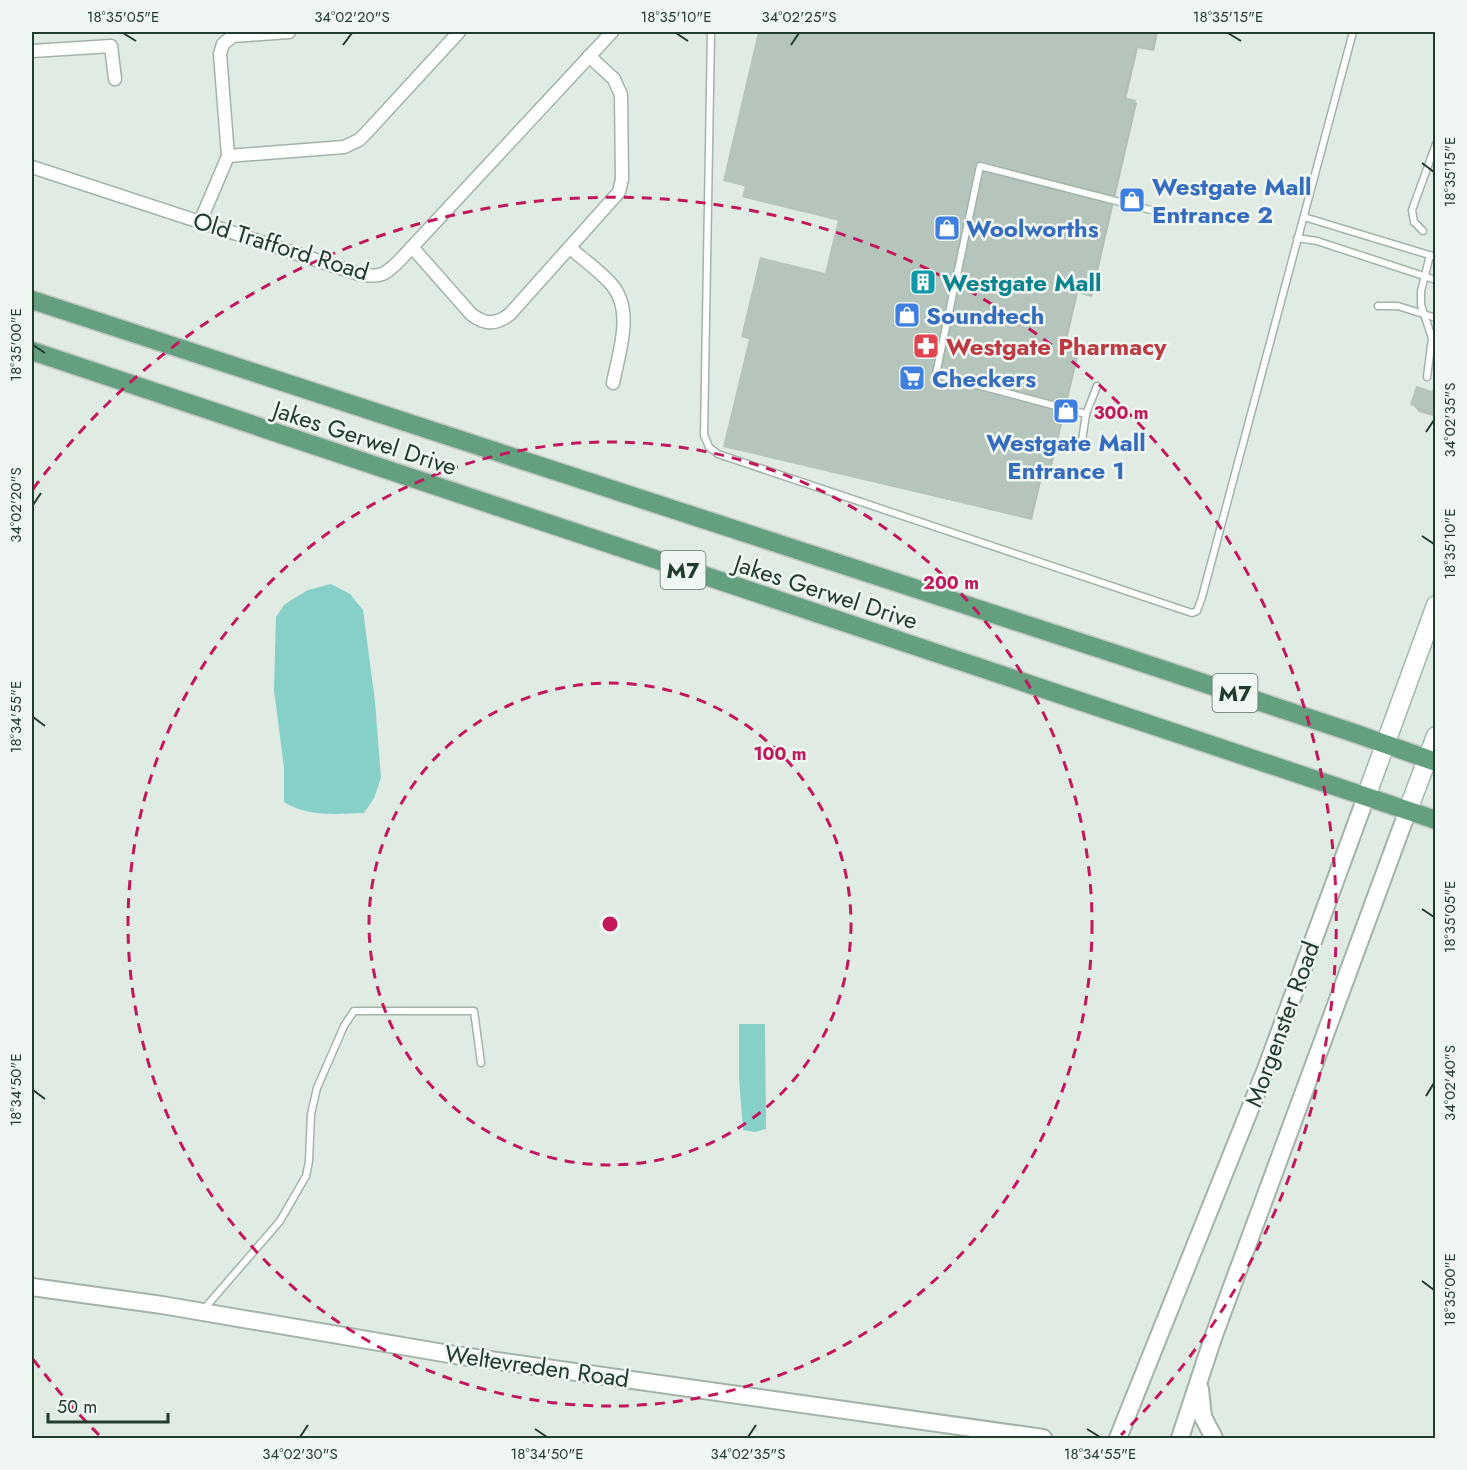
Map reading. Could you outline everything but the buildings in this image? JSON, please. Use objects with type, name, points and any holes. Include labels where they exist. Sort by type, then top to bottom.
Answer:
[{"type":"main road","name":"Jakes Gerwel Drive","points":[[32,300],[1104,650],[1431,760]]},
{"type":"main road","name":"Jakes Gerwel Drive","points":[[32,351],[1436,820]]},
{"type":"main road","name":"Morgenster Road","points":[[1366,797],[1436,606]]},
{"type":"main road","name":"Morgenster Road","points":[[1408,810],[1431,760],[1436,736]]},
{"type":"street","points":[[200,222],[228,156],[220,54],[223,44],[233,36],[289,32]]},
{"type":"street","points":[[228,156],[344,147],[352,144],[367,132],[459,32]]},
{"type":"street","name":"Old Trafford Road","points":[[32,167],[373,277],[386,273],[412,247],[612,32]]},
{"type":"street","points":[[32,51],[111,46],[115,79]]},
{"type":"street","points":[[412,247],[471,314],[487,323],[495,323],[510,314],[619,192],[622,179],[621,95],[614,79],[589,56]]},
{"type":"street","points":[[570,248],[611,283],[622,302],[622,333],[613,383]]},
{"type":"street","name":"Morgenster Road","points":[[1118,1438],[1266,1069],[1366,797]]},
{"type":"street","name":"Morgenster Road","points":[[1180,1438],[1217,1327],[1408,810]]},
{"type":"street","name":"Weltevreden Road","points":[[32,1287],[201,1312],[455,1355],[1043,1438]]},
{"type":"street","points":[[1199,1379],[1203,1417],[1214,1438]]},
{"type":"lane","points":[[711,32],[704,435],[710,447],[718,454],[1194,614],[1202,597],[1353,32]]},
{"type":"lane","points":[[1423,231],[1414,222],[1412,210],[1436,144]]},
{"type":"lane","points":[[1086,414],[936,374],[980,166],[1155,211]]},
{"type":"lane","points":[[1304,216],[1433,256],[1424,276],[1420,299],[1432,338],[1427,377]]},
{"type":"lane","points":[[1298,238],[1317,241],[1436,280]]},
{"type":"lane","points":[[1378,306],[1398,306],[1436,318]]},
{"type":"lane","points":[[1081,447],[1086,414],[1097,386]]},
{"type":"lane","points":[[201,1312],[280,1221],[306,1176],[311,1114],[317,1088],[344,1026],[354,1011],[474,1011],[481,1063]]},
{"type":"water","points":[[331,584],[350,594],[363,610],[375,702],[381,778],[374,798],[364,813],[312,812],[284,802],[284,768],[274,690],[276,617],[284,605],[308,590]]},
{"type":"water","points":[[739,1024],[765,1024],[766,1129],[755,1132],[743,1130],[739,1078]]},
{"type":"place","name":"Westgate Mall Entrance 2","points":[[1132,200]]},
{"type":"place","name":"Woolworths","points":[[947,228]]},
{"type":"place","name":"Westgate Mall","points":[[923,282]]},
{"type":"place","name":"Soundtech","points":[[907,315]]},
{"type":"place","name":"Westgate Pharmacy","points":[[926,346]]},
{"type":"place","name":"Checkers","points":[[912,378]]},
{"type":"place","name":"Westgate Mall Entrance 1","points":[[1066,411]]}]
